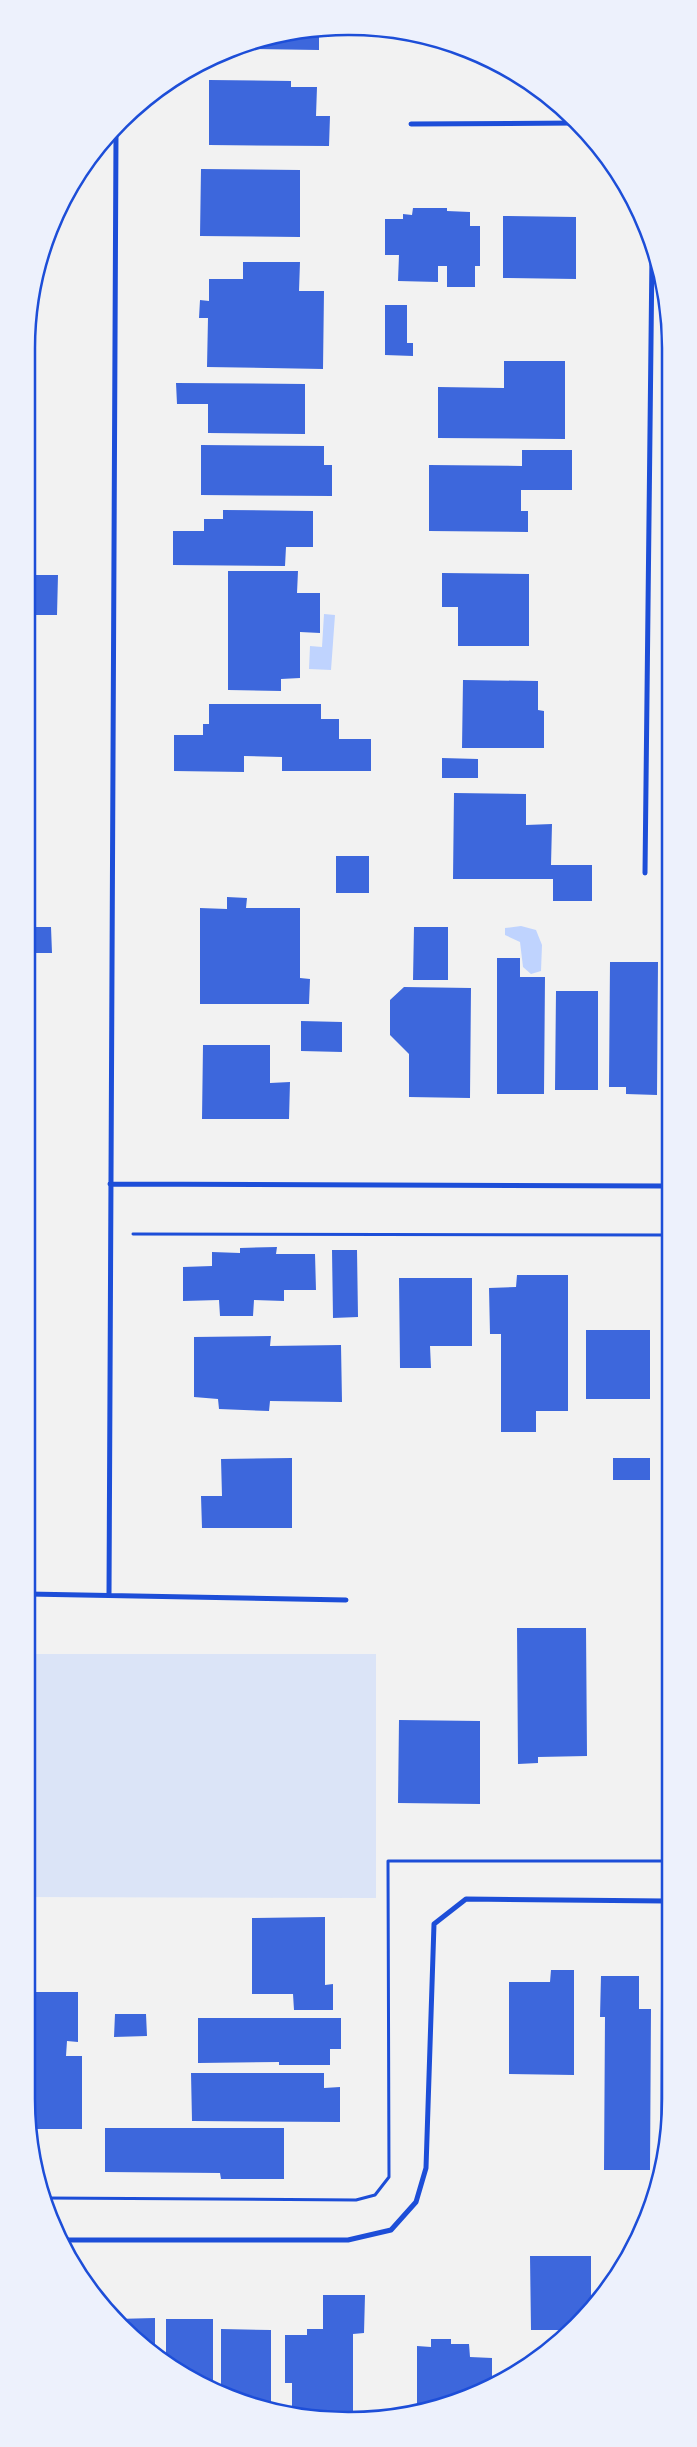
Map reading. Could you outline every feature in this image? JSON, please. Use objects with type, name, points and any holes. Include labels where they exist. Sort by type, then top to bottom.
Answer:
[{"type":"street","points":[[411,124],[566,123]]},
{"type":"street","points":[[109,1595],[116,139]]},
{"type":"street","points":[[645,873],[652,270]]},
{"type":"street","points":[[110,1184],[662,1186]]},
{"type":"street","points":[[35,1594],[346,1600]]},
{"type":"street","points":[[69,2240],[348,2240],[391,2230],[416,2202],[426,2168],[434,1924],[466,1899],[662,1901]]},
{"type":"path","points":[[146,1234],[662,1235]]},
{"type":"path","points":[[52,2198],[356,2200],[375,2195],[389,2177],[388,1860],[662,1861]]},
{"type":"shaded area","points":[[35,1654],[376,1654],[376,1898],[35,1897]]},
{"type":"water","points":[[324,614],[335,615],[331,670],[309,669],[310,646],[322,647]]},
{"type":"water","points":[[521,926],[536,930],[542,945],[541,971],[531,974],[523,967],[520,942],[505,935],[505,928]]},
{"type":"building","points":[[319,37],[319,50],[257,49],[287,41]]},
{"type":"building","points":[[209,80],[291,81],[291,87],[317,87],[316,116],[330,116],[329,146],[209,145]]},
{"type":"building","points":[[201,169],[300,170],[300,237],[200,236]]},
{"type":"building","points":[[413,208],[447,208],[447,211],[470,212],[470,226],[480,226],[480,266],[475,266],[475,287],[447,287],[447,266],[438,266],[438,282],[398,281],[399,255],[385,255],[385,219],[403,219],[403,214],[412,215]]},
{"type":"building","points":[[503,216],[576,217],[576,279],[503,278]]},
{"type":"building","points":[[243,262],[300,262],[299,291],[324,291],[323,369],[207,367],[208,318],[199,318],[200,300],[209,301],[209,279],[243,279]]},
{"type":"building","points":[[385,305],[407,305],[407,343],[413,343],[413,356],[385,355]]},
{"type":"building","points":[[504,361],[565,361],[565,439],[438,438],[438,387],[504,388]]},
{"type":"building","points":[[176,383],[305,384],[305,434],[208,433],[208,404],[177,404]]},
{"type":"building","points":[[201,445],[324,446],[324,465],[332,465],[332,496],[201,495]]},
{"type":"building","points":[[522,450],[572,450],[572,490],[521,490],[521,511],[528,511],[528,532],[429,531],[429,465],[522,466]]},
{"type":"building","points":[[223,510],[313,511],[313,547],[286,547],[285,566],[173,565],[173,531],[204,531],[204,519],[223,519]]},
{"type":"building","points":[[228,571],[298,571],[297,593],[320,593],[320,633],[300,632],[300,678],[281,679],[281,691],[228,690]]},
{"type":"building","points":[[442,573],[529,574],[529,646],[458,646],[458,607],[442,607]]},
{"type":"building","points":[[35,575],[58,575],[57,615],[35,615]]},
{"type":"building","points":[[463,680],[538,681],[538,710],[544,711],[544,748],[462,748]]},
{"type":"building","points":[[209,704],[321,704],[321,719],[339,719],[339,739],[371,739],[371,771],[282,771],[282,757],[244,756],[244,772],[174,771],[174,735],[203,735],[203,724],[209,724]]},
{"type":"building","points":[[442,758],[478,759],[478,778],[442,778]]},
{"type":"building","points":[[454,793],[526,794],[526,825],[552,824],[551,865],[592,865],[592,901],[553,901],[553,879],[453,879]]},
{"type":"building","points":[[336,856],[369,856],[369,893],[336,893]]},
{"type":"building","points":[[227,897],[247,898],[246,908],[300,908],[300,978],[310,979],[309,1004],[200,1004],[200,908],[227,909]]},
{"type":"building","points":[[35,927],[51,927],[52,953],[35,953]]},
{"type":"building","points":[[414,927],[448,927],[448,980],[413,980]]},
{"type":"building","points":[[497,958],[520,958],[520,977],[545,977],[544,1094],[497,1094]]},
{"type":"building","points":[[610,962],[658,962],[657,1095],[626,1094],[626,1087],[609,1087]]},
{"type":"building","points":[[404,987],[471,988],[470,1098],[409,1097],[409,1054],[390,1035],[390,1000]]},
{"type":"building","points":[[556,991],[598,991],[598,1090],[555,1090]]},
{"type":"building","points":[[301,1021],[342,1022],[342,1052],[301,1051]]},
{"type":"building","points":[[203,1045],[270,1045],[270,1083],[290,1082],[289,1119],[202,1119]]},
{"type":"building","points":[[277,1247],[276,1254],[315,1254],[316,1290],[284,1290],[284,1301],[254,1300],[253,1316],[220,1316],[219,1300],[183,1301],[183,1267],[212,1266],[212,1252],[240,1253],[240,1248]]},
{"type":"building","points":[[332,1250],[357,1250],[358,1317],[333,1318]]},
{"type":"building","points":[[517,1275],[568,1275],[568,1411],[536,1411],[536,1432],[501,1432],[501,1334],[490,1334],[489,1288],[516,1287]]},
{"type":"building","points":[[399,1278],[472,1278],[472,1346],[430,1346],[431,1368],[400,1368]]},
{"type":"building","points":[[586,1330],[650,1330],[650,1399],[586,1399]]},
{"type":"building","points":[[271,1336],[270,1346],[341,1345],[342,1402],[270,1401],[269,1411],[219,1409],[218,1399],[194,1397],[194,1337]]},
{"type":"building","points":[[292,1458],[292,1528],[202,1528],[201,1496],[222,1496],[221,1459]]},
{"type":"building","points":[[613,1458],[650,1458],[650,1480],[613,1480]]},
{"type":"building","points":[[517,1628],[586,1628],[587,1756],[538,1757],[538,1763],[518,1764]]},
{"type":"building","points":[[399,1720],[480,1721],[480,1804],[398,1803]]},
{"type":"building","points":[[325,1917],[325,1985],[333,1984],[333,2010],[294,2010],[293,1994],[252,1994],[252,1918]]},
{"type":"building","points":[[551,1970],[574,1970],[574,2075],[509,2074],[509,1982],[550,1982]]},
{"type":"building","points":[[601,1976],[639,1976],[639,2009],[651,2009],[650,2170],[604,2170],[605,2017],[600,2017]]},
{"type":"building","points":[[661,1990],[662,1990],[662,2098],[660,2127]]},
{"type":"building","points":[[35,1992],[78,1992],[78,2042],[67,2041],[66,2056],[82,2056],[82,2129],[37,2129],[35,2098]]},
{"type":"building","points":[[115,2014],[146,2014],[147,2036],[114,2037]]},
{"type":"building","points":[[198,2018],[341,2018],[341,2049],[330,2049],[330,2065],[279,2065],[279,2062],[198,2063]]},
{"type":"building","points":[[191,2073],[324,2073],[324,2088],[340,2087],[340,2122],[192,2121]]},
{"type":"building","points":[[105,2128],[284,2128],[284,2179],[221,2179],[220,2173],[105,2172]]},
{"type":"building","points":[[530,2256],[591,2256],[591,2296],[559,2330],[531,2330]]},
{"type":"building","points":[[323,2295],[365,2295],[364,2333],[353,2334],[353,2412],[292,2407],[292,2383],[285,2383],[285,2335],[307,2335],[307,2329],[323,2329]]},
{"type":"building","points":[[155,2318],[155,2345],[142,2334],[126,2319]]},
{"type":"building","points":[[166,2319],[213,2319],[213,2381],[166,2353]]},
{"type":"building","points":[[221,2329],[271,2330],[271,2402],[221,2385]]},
{"type":"building","points":[[431,2339],[451,2339],[451,2344],[469,2344],[470,2357],[492,2358],[492,2377],[449,2395],[417,2404],[417,2346],[431,2347]]}]
